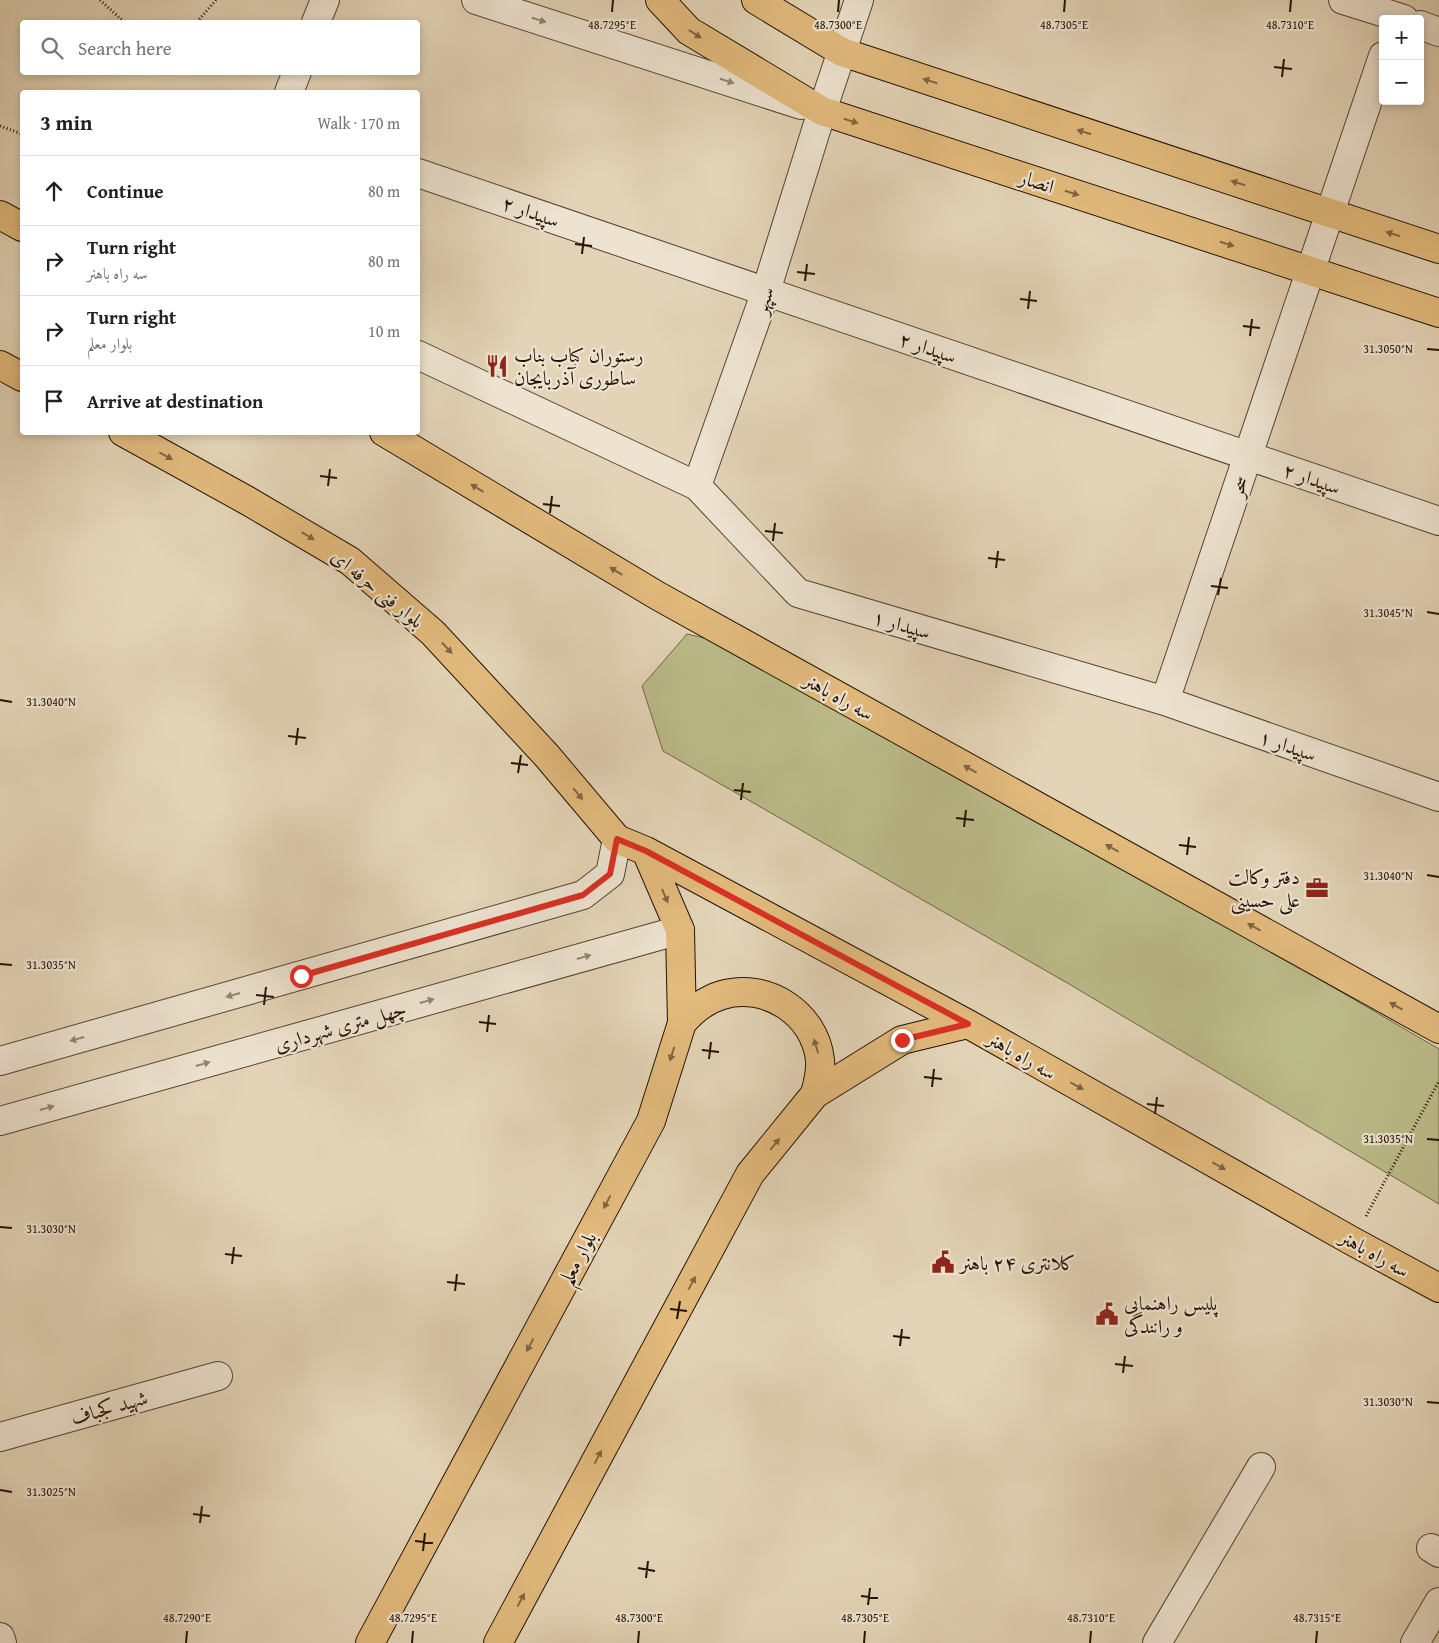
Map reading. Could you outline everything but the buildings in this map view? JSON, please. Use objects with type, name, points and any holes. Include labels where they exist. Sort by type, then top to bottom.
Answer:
[{"type":"main road","name":"انصار","points":[[660,0],[689,31],[822,112],[1439,313]]},
{"type":"main road","points":[[756,0],[842,52],[1439,249]]},
{"type":"main road","points":[[0,215],[20,226]]},
{"type":"main road","points":[[0,365],[20,376]]},
{"type":"main road","name":"بلوار فنی حرفه ای","points":[[129,435],[248,501],[350,561],[433,633],[547,756]]},
{"type":"main road","name":"سه راه باهنر","points":[[389,435],[658,596],[1439,1029]]},
{"type":"main road","name":"سه راه باهنر","points":[[547,756],[617,839],[646,851],[968,1024],[1352,1241],[1439,1288]]},
{"type":"main road","name":"بلوار معلم","points":[[370,1643],[651,1121],[682,1023],[680,930],[646,851]]},
{"type":"main road","points":[[682,1023],[693,1011],[720,995],[752,992],[783,1002],[808,1026],[815,1043],[820,1059],[819,1077],[815,1094]]},
{"type":"main road","points":[[498,1643],[750,1174],[815,1094],[902,1040],[968,1024]]},
{"type":"street","points":[[317,20],[325,0]]},
{"type":"street","points":[[476,0],[822,112]]},
{"type":"street","points":[[842,52],[860,0]]},
{"type":"street","points":[[1343,0],[1399,15]]},
{"type":"street","points":[[1424,25],[1439,32]]},
{"type":"street","name":"سپهر","points":[[698,486],[766,291],[842,52]]},
{"type":"street","points":[[1330,213],[1382,60]]},
{"type":"street","points":[[290,90],[296,75]]},
{"type":"street","name":"سپیدار ۲","points":[[420,174],[1439,521]]},
{"type":"street","name":"سحر","points":[[1165,701],[1330,213]]},
{"type":"street","name":"سپیدار ۱","points":[[420,356],[698,486],[798,594],[1165,701],[1439,798]]},
{"type":"street","points":[[0,1061],[583,895],[610,874],[617,839]]},
{"type":"street","name":"چهل متری شهرداری","points":[[0,1121],[680,930]]},
{"type":"street","name":"شهید کجباف","points":[[0,1437],[218,1376]]},
{"type":"street","points":[[1157,1643],[1261,1467]]},
{"type":"street","points":[[1415,1643],[1439,1602]]},
{"type":"street","points":[[0,1637],[2,1643]]},
{"type":"path","points":[[100,0],[122,20]]},
{"type":"path","points":[[199,20],[216,0]]},
{"type":"path","points":[[0,126],[20,133]]},
{"type":"path","points":[[1352,1241],[1439,1081]]},
{"type":"green space","points":[[687,634],[755,650],[1439,1049],[1439,1204],[1069,984],[663,751],[642,686]]},
{"type":"place","name":"رستوران کباب بناب ساطوری آذربایجان","points":[[497,366]]},
{"type":"place","name":"دفتر وکالت علی حسینی","points":[[1317,888]]},
{"type":"place","name":"کلانتری ۲۴ باهنر","points":[[943,1262]]},
{"type":"place","name":"پلیس راهنمایی و رانندگی","points":[[1107,1314]]},
{"type":"route","points":[[301,976],[583,895],[610,874],[617,839],[646,851],[968,1024],[902,1040]]}]
